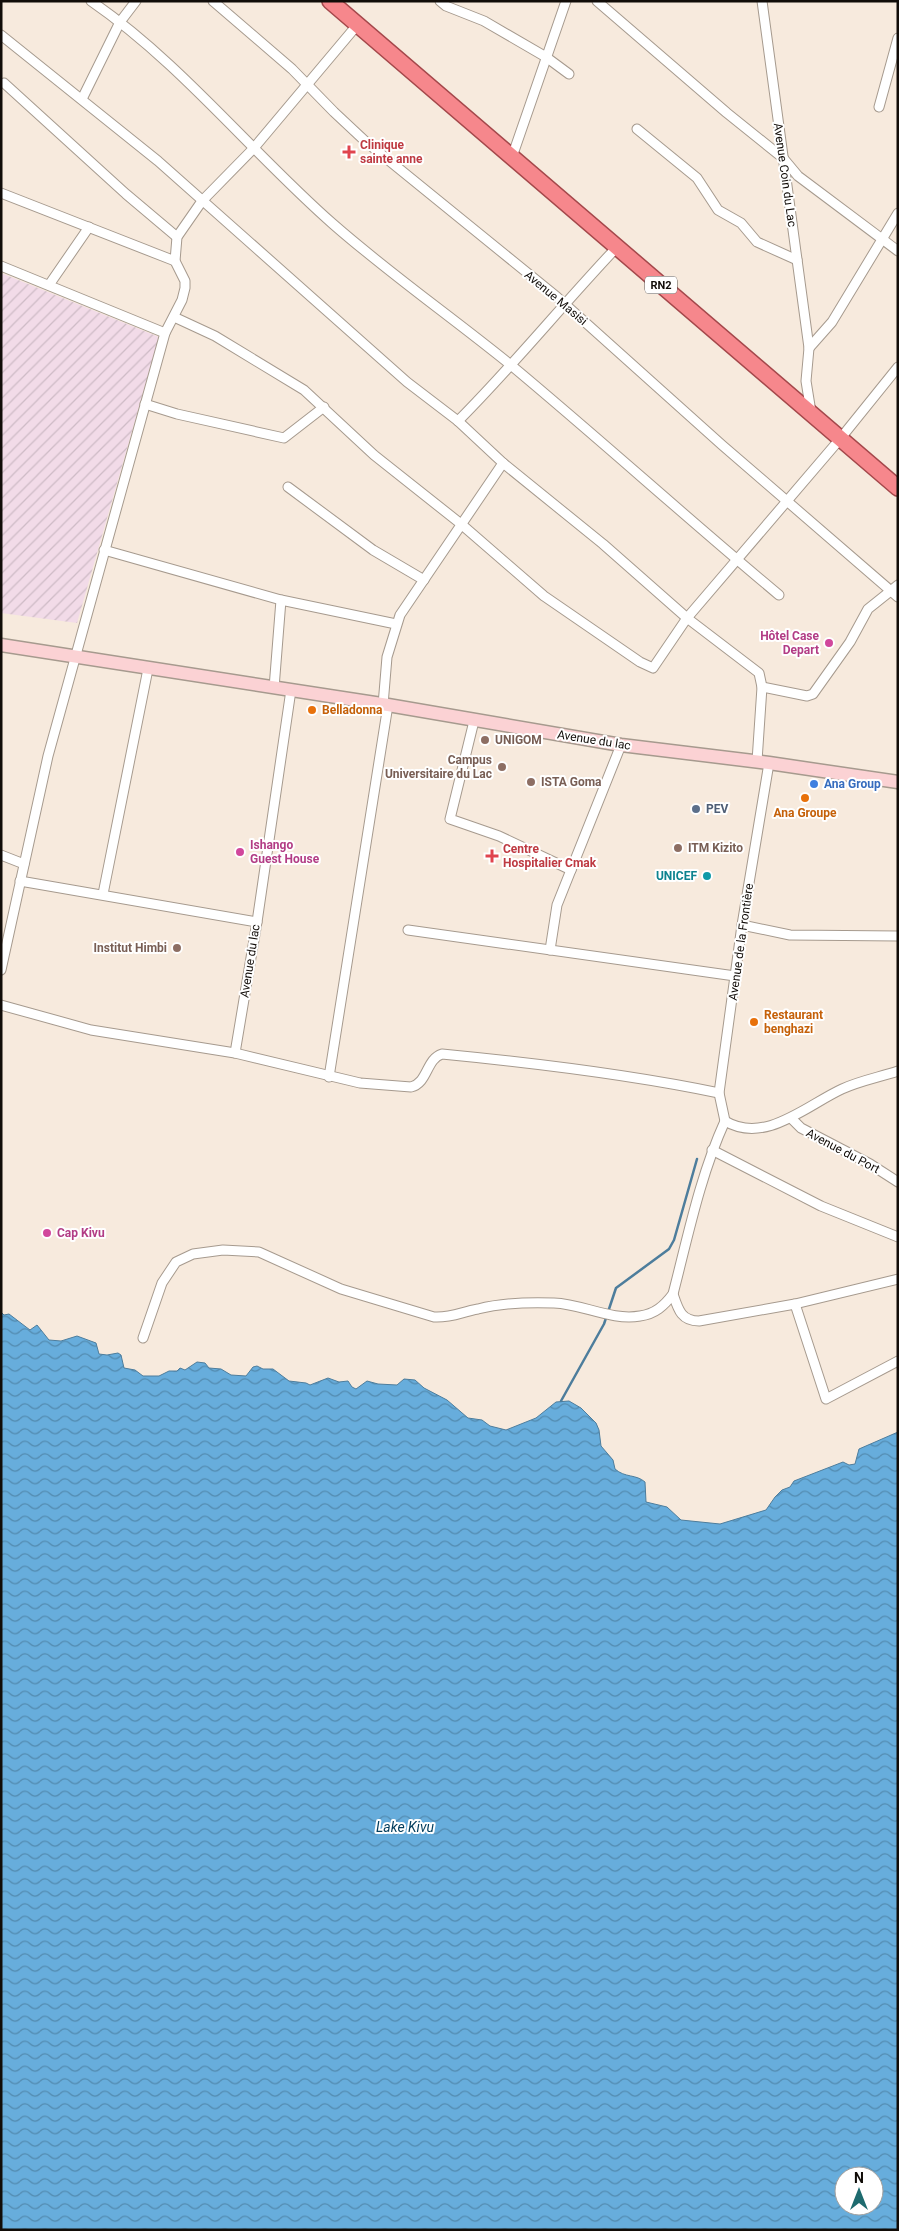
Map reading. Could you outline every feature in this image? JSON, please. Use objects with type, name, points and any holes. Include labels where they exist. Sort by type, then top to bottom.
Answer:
[{"type":"highway","name":"RN2","points":[[336,3],[512,157],[898,488]]},
{"type":"main road","name":"Avenue du lac","points":[[1,645],[385,705],[621,745],[763,762],[898,782]]},
{"type":"street","points":[[91,1],[120,22],[177,72],[253,149],[333,224],[510,365],[779,595]]},
{"type":"street","points":[[82,99],[120,22],[136,1]]},
{"type":"street","name":"Avenue Masisi","points":[[213,1],[292,69],[306,85],[366,140],[564,304],[722,445],[896,591]]},
{"type":"street","points":[[440,1],[446,6],[484,22],[546,57],[569,74]]},
{"type":"street","points":[[512,157],[566,1]]},
{"type":"street","points":[[597,1],[727,113],[783,158],[798,176],[898,251]]},
{"type":"street","name":"Avenue Coin du Lac","points":[[762,1],[809,348],[806,381],[811,413]]},
{"type":"street","points":[[1,970],[48,756],[165,333],[174,317],[185,288],[185,281],[175,261],[177,237],[202,201],[253,149],[358,24]]},
{"type":"street","points":[[1,35],[82,99],[202,201],[407,382],[458,421],[503,463],[603,544],[687,618],[759,673],[762,687],[807,696],[813,694],[850,642],[868,609],[896,591]]},
{"type":"street","points":[[880,107],[898,38]]},
{"type":"street","points":[[4,83],[126,194],[177,237]]},
{"type":"street","points":[[637,129],[697,178],[718,210],[741,223],[757,242],[797,260]]},
{"type":"street","points":[[1,193],[175,261]]},
{"type":"street","points":[[809,348],[832,322],[898,213]]},
{"type":"street","points":[[49,285],[89,227]]},
{"type":"street","points":[[458,421],[489,390],[617,247]]},
{"type":"street","points":[[1,266],[165,333]]},
{"type":"street","points":[[174,317],[215,336],[304,390],[374,455],[460,524],[544,596],[640,662],[653,668],[687,618],[735,559],[840,439],[898,367]]},
{"type":"street","points":[[145,404],[177,414],[284,438],[324,407]]},
{"type":"street","points":[[329,1077],[385,705],[387,657],[396,624],[402,611],[503,463]]},
{"type":"street","points":[[288,487],[373,550],[424,580]]},
{"type":"street","points":[[104,550],[281,600],[396,624]]},
{"type":"street","points":[[274,688],[281,600]]},
{"type":"street","points":[[103,894],[148,669]]},
{"type":"street","name":"Avenue de la Frontière","points":[[725,1121],[719,1093],[763,762],[762,687]]},
{"type":"street","name":"Avenue du lac","points":[[235,1053],[257,922],[291,690]]},
{"type":"street","points":[[474,721],[450,819],[500,836],[571,870]]},
{"type":"street","points":[[550,950],[557,905],[621,745]]},
{"type":"street","points":[[1,855],[24,864]]},
{"type":"street","points":[[20,881],[257,922]]},
{"type":"street","points":[[742,924],[790,936],[898,936]]},
{"type":"street","points":[[408,930],[735,976]]},
{"type":"street","points":[[1,1005],[90,1030],[235,1053],[360,1083],[411,1087],[421,1082],[434,1059],[442,1054],[522,1062],[672,1083],[719,1093]]},
{"type":"street","points":[[143,1338],[162,1283],[176,1262],[193,1254],[223,1250],[259,1252],[341,1289],[434,1317],[446,1318],[477,1309],[531,1303],[570,1304],[616,1316],[628,1318],[641,1316],[662,1308],[673,1294],[712,1150],[725,1121],[735,1127],[748,1129],[791,1118],[842,1088],[898,1071]]},
{"type":"street","name":"Avenue du Port","points":[[791,1118],[801,1128],[870,1164],[898,1182]]},
{"type":"street","points":[[712,1150],[821,1206],[898,1237]]},
{"type":"street","points":[[673,1294],[680,1312],[684,1318],[691,1322],[795,1304],[898,1279]]},
{"type":"street","points":[[795,1304],[826,1399],[898,1361]]},
{"type":"shaded area","points":[[1,273],[159,337],[77,623],[1,613]]},
{"type":"water","name":"Lake Kivu","points":[[1,1312],[4,1315],[9,1314],[30,1330],[37,1325],[49,1340],[61,1341],[77,1336],[96,1343],[99,1354],[118,1353],[121,1355],[124,1368],[135,1370],[143,1376],[159,1376],[169,1371],[177,1371],[180,1368],[185,1370],[197,1362],[205,1363],[209,1368],[221,1369],[231,1375],[246,1376],[253,1367],[257,1366],[263,1369],[273,1369],[289,1381],[310,1385],[328,1378],[339,1382],[348,1381],[356,1389],[367,1381],[378,1384],[397,1385],[404,1379],[415,1380],[424,1388],[447,1400],[468,1418],[482,1420],[490,1426],[506,1430],[536,1418],[556,1402],[569,1401],[581,1408],[596,1423],[601,1446],[613,1460],[615,1469],[645,1482],[646,1502],[667,1507],[681,1520],[720,1524],[766,1510],[775,1497],[782,1490],[790,1487],[794,1481],[843,1462],[849,1465],[855,1464],[859,1449],[898,1432],[898,2230],[1,2230]]},
{"type":"waterway","points":[[561,1401],[604,1324],[616,1288],[669,1249],[674,1240],[697,1159]]},
{"type":"place","name":"Clinique sainte anne","points":[[349,152]]},
{"type":"place","name":"Hôtel Case Depart","points":[[829,643]]},
{"type":"place","name":"Belladonna","points":[[312,710]]},
{"type":"place","name":"UNIGOM","points":[[485,740]]},
{"type":"place","name":"Campus Universitaire du Lac","points":[[502,767]]},
{"type":"place","name":"ISTA Goma","points":[[531,782]]},
{"type":"place","name":"Ana Group","points":[[814,784]]},
{"type":"place","name":"Ana Groupe","points":[[805,798]]},
{"type":"place","name":"PEV","points":[[696,809]]},
{"type":"place","name":"ITM Kizito","points":[[678,848]]},
{"type":"place","name":"Ishango Guest House","points":[[240,852]]},
{"type":"place","name":"Centre Hospitalier Cmak","points":[[492,856]]},
{"type":"place","name":"UNICEF","points":[[707,876]]},
{"type":"place","name":"Institut Himbi","points":[[177,948]]},
{"type":"place","name":"Restaurant benghazi","points":[[754,1022]]},
{"type":"place","name":"Cap Kivu","points":[[47,1233]]}]
